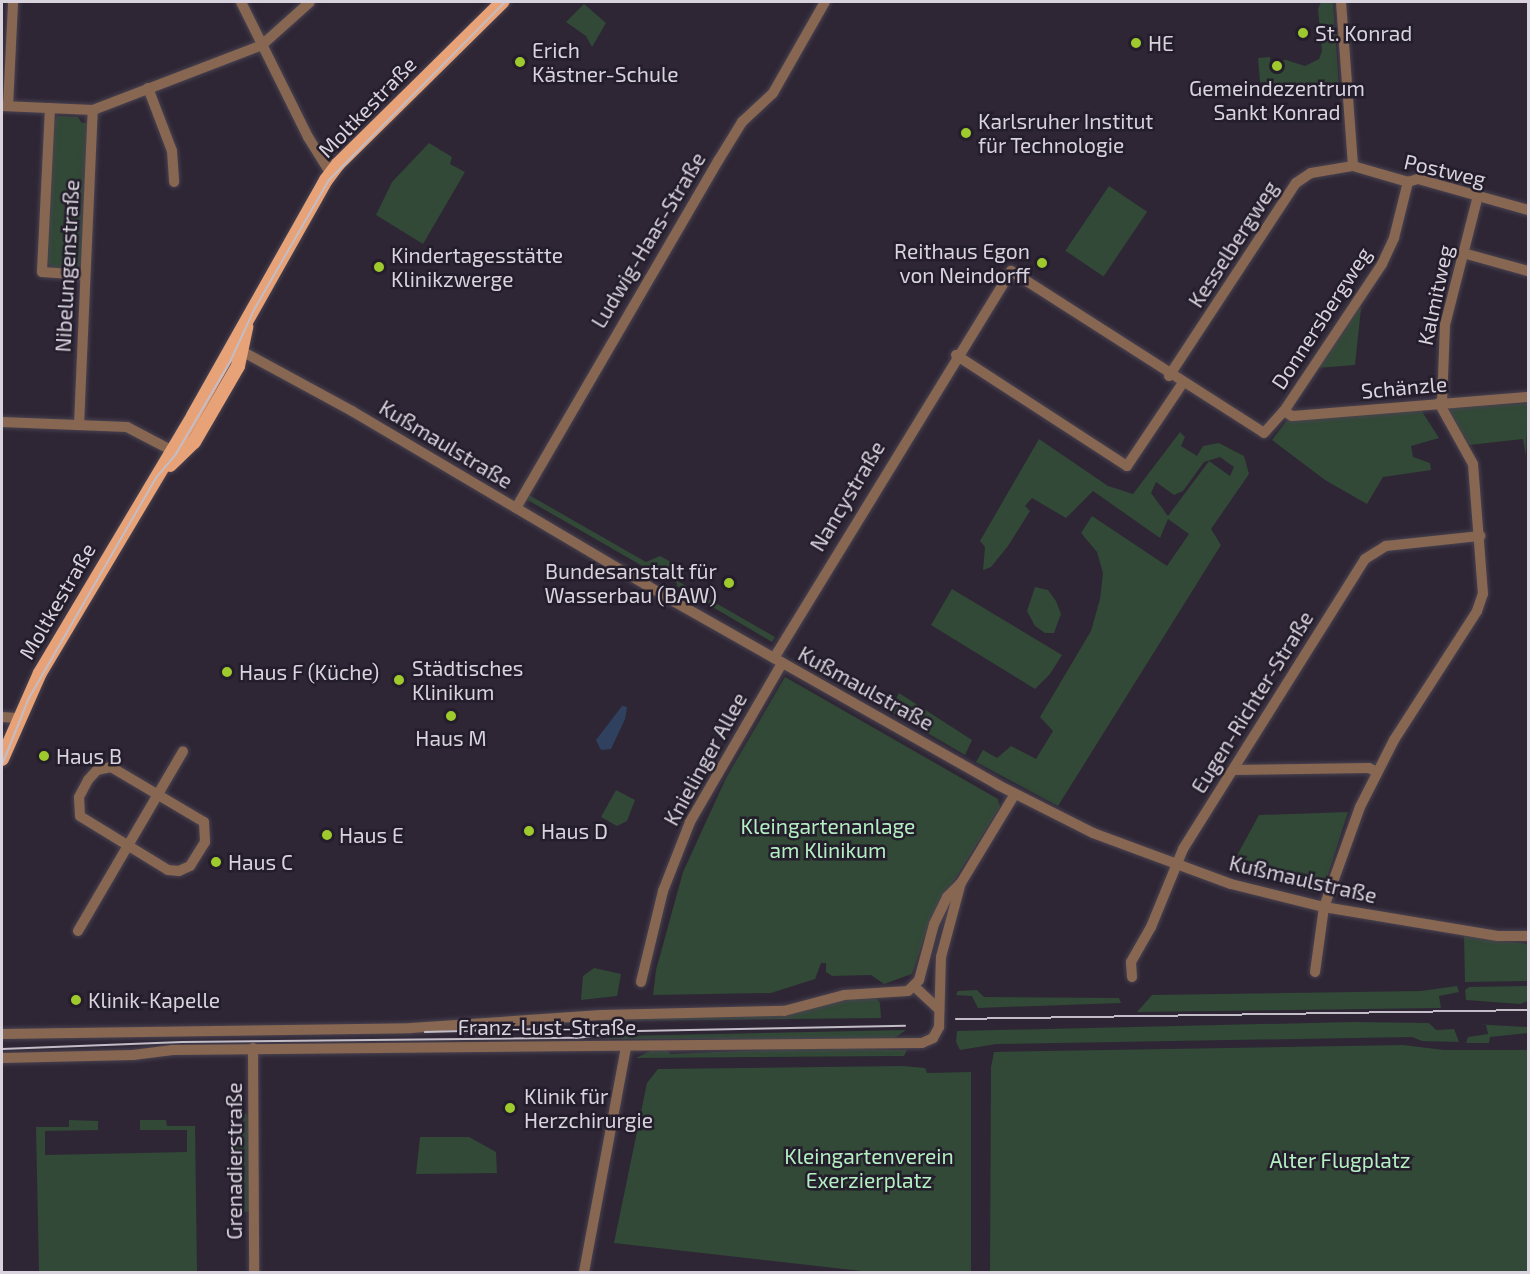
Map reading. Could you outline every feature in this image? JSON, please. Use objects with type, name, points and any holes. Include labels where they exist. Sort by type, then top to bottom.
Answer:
[{"type":"main road","name":"Moltkestraße","points":[[2,759],[17,718],[140,501],[238,349],[247,319],[331,174],[501,2]]},
{"type":"main road","name":"Moltkestraße","points":[[140,501],[194,441],[238,366],[238,349]]},
{"type":"street","points":[[13,2],[5,106],[93,110],[262,45],[310,2]]},
{"type":"street","points":[[241,2],[308,137],[331,174]]},
{"type":"street","name":"Ludwig-Haas-Straße","points":[[516,508],[718,161],[742,122],[773,93],[825,2]]},
{"type":"street","points":[[1341,2],[1353,166]]},
{"type":"street","points":[[148,88],[172,151],[174,182]]},
{"type":"street","points":[[50,108],[42,272],[85,275]]},
{"type":"street","name":"Nibelungenstraße","points":[[79,425],[93,110]]},
{"type":"street","name":"Postweg","points":[[1353,166],[1408,182],[1418,179],[1528,210]]},
{"type":"street","name":"Kesselbergweg","points":[[1169,376],[1296,183],[1311,173],[1353,166]]},
{"type":"street","name":"Donnersbergweg","points":[[1264,433],[1284,411],[1382,264],[1394,238],[1408,182]]},
{"type":"street","name":"Kalmitweg","points":[[1441,403],[1445,326],[1478,196]]},
{"type":"street","points":[[1463,253],[1528,272]]},
{"type":"street","name":"Nancystraße","points":[[778,661],[956,355],[1011,271],[1169,376],[1264,433]]},
{"type":"street","name":"Kußmaulstraße","points":[[238,349],[778,661],[1015,794],[1093,833],[1177,866],[1324,907],[1498,936],[1528,936]]},
{"type":"street","points":[[956,355],[1127,466],[1182,384]]},
{"type":"street","name":"Schänzle","points":[[1284,411],[1292,416],[1528,397]]},
{"type":"street","points":[[1315,972],[1324,907],[1351,829],[1377,772],[1480,604],[1484,580],[1473,464],[1441,403]]},
{"type":"street","points":[[2,422],[136,429],[172,451]]},
{"type":"street","name":"Eugen-Richter-Straße","points":[[1132,977],[1131,963],[1151,927],[1191,835],[1368,556],[1386,546],[1480,536]]},
{"type":"street","name":"Knielinger Allee","points":[[641,982],[663,891],[690,822],[778,661]]},
{"type":"street","points":[[2,717],[17,718]]},
{"type":"street","points":[[78,932],[183,751]]},
{"type":"street","points":[[111,767],[159,793],[206,825],[206,842],[198,857],[187,869],[172,871],[128,847],[80,816],[81,792],[97,770],[111,767]]},
{"type":"street","points":[[1233,770],[1369,768],[1377,772]]},
{"type":"street","name":"Franz-Lust-Straße","points":[[2,1034],[411,1028],[601,1015],[784,1011],[870,992],[887,992],[915,987],[934,924],[947,897],[961,883],[1015,794]]},
{"type":"street","name":"Franz-Lust-Straße","points":[[2,1058],[253,1048],[919,1044],[936,1035],[941,957],[961,883]]},
{"type":"street","points":[[915,987],[939,1010]]},
{"type":"street","points":[[584,1272],[626,1047]]},
{"type":"street","name":"Grenadierstraße","points":[[253,1048],[254,1272]]},
{"type":"green space","points":[[1321,2],[1333,2],[1339,89],[1260,82],[1258,58],[1270,57],[1270,61],[1286,60],[1305,66],[1319,59],[1322,51],[1318,9]]},
{"type":"green space","points":[[584,4],[606,23],[592,47],[586,36],[566,22]]},
{"type":"green space","points":[[58,116],[78,117],[82,123],[88,123],[82,265],[74,271],[52,269],[47,261],[53,121]]},
{"type":"green space","points":[[429,143],[452,157],[450,164],[465,172],[423,244],[376,215],[392,182]]},
{"type":"green space","points":[[1109,186],[1147,212],[1104,276],[1065,251]]},
{"type":"green space","points":[[1357,306],[1361,308],[1355,365],[1317,368]]},
{"type":"green space","points":[[1528,403],[1526,456],[1523,439],[1469,445],[1449,412],[1451,408]]},
{"type":"green space","points":[[1421,410],[1439,438],[1411,446],[1413,457],[1430,463],[1431,470],[1383,477],[1367,504],[1325,480],[1272,440],[1288,419]]},
{"type":"green space","points":[[1180,432],[1185,437],[1181,446],[1197,456],[1203,446],[1219,443],[1244,456],[1249,474],[1211,529],[1221,545],[1058,806],[976,762],[983,750],[997,758],[1011,746],[1036,759],[1053,731],[1040,717],[1091,631],[1100,599],[1103,573],[1097,552],[1081,533],[1092,516],[1167,566],[1189,534],[1168,519],[1160,538],[1093,491],[1066,518],[1032,498],[1025,506],[1030,511],[1008,546],[991,567],[983,570],[985,547],[980,541],[1039,439],[1108,486],[1133,494]],"holes":[[[1220,457],[1234,467],[1230,476],[1209,461],[1168,516],[1151,493],[1156,482],[1174,495],[1183,491],[1204,462]]]},
{"type":"green space","points":[[529,495],[646,562],[660,556],[675,564],[665,579],[526,499]]},
{"type":"green space","points":[[676,580],[775,637],[772,642],[677,586]]},
{"type":"green space","points":[[1035,587],[1048,590],[1056,601],[1061,614],[1054,633],[1045,633],[1035,626],[1027,611]]},
{"type":"green space","points":[[952,589],[1062,655],[1050,674],[1035,689],[931,625]]},
{"type":"green space","name":"Kleingartenanlage am Klinikum","points":[[785,677],[998,799],[1000,807],[931,918],[912,974],[884,984],[871,975],[832,976],[826,972],[826,963],[821,963],[815,979],[771,993],[653,995],[656,970],[683,872],[726,778]]},
{"type":"green space","points":[[899,693],[972,740],[965,755],[890,711]]},
{"type":"green space","points":[[616,790],[635,800],[627,821],[617,826],[601,817]]},
{"type":"green space","points":[[1348,812],[1323,890],[1317,893],[1229,870],[1259,815]]},
{"type":"green space","points":[[1464,936],[1528,944],[1528,981],[1465,982]]},
{"type":"green space","points":[[594,968],[621,974],[617,996],[581,1000],[583,976]]},
{"type":"green space","points":[[1457,986],[1459,992],[1439,996],[1441,1008],[1137,1012],[1152,995],[1421,991]]},
{"type":"green space","points":[[1528,986],[1528,1001],[1520,1004],[1466,1000],[1465,990],[1469,987]]},
{"type":"green space","points":[[977,990],[984,997],[1119,998],[1121,1003],[978,1008],[972,996],[956,995],[958,991]]},
{"type":"green space","points":[[874,996],[880,1003],[881,1018],[600,1021],[795,1013],[833,1002]]},
{"type":"green space","points":[[1353,1022],[1429,1023],[1436,1030],[1454,1029],[1459,1042],[1422,1041],[1412,1037],[996,1044],[960,1050],[956,1042],[957,1031]]},
{"type":"green space","points":[[1472,1024],[1528,1027],[1528,1033],[1490,1037],[1489,1043],[1466,1043],[1468,1037],[1488,1034],[1486,1025]]},
{"type":"green space","points":[[906,1030],[893,1039],[601,1039],[622,1036]]},
{"type":"green space","name":"Alter Flugplatz","points":[[1403,1045],[1444,1050],[1528,1050],[1528,1272],[990,1272],[991,1067],[994,1052]]},
{"type":"green space","points":[[808,1048],[907,1050],[904,1056],[636,1058],[652,1050],[668,1049],[670,1054]]},
{"type":"green space","name":"Kleingartenverein Exerzierplatz","points":[[903,1066],[925,1068],[927,1073],[971,1072],[971,1272],[870,1272],[614,1243],[647,1083],[658,1069]]},
{"type":"green space","points":[[243,1112],[249,1116],[249,1211],[244,1213],[244,1199],[235,1199],[234,1175],[243,1174],[243,1151],[234,1151],[234,1127],[243,1127]]},
{"type":"green space","points":[[69,1120],[98,1121],[98,1130],[45,1131],[45,1155],[187,1152],[187,1130],[140,1130],[140,1120],[166,1120],[167,1126],[195,1126],[197,1272],[39,1272],[36,1127],[69,1127]]},
{"type":"green space","points":[[420,1137],[469,1137],[496,1152],[497,1173],[416,1174]]},
{"type":"water","points":[[622,706],[627,707],[625,719],[611,749],[601,750],[596,740]]},
{"type":"tram line","points":[[2,765],[29,698],[156,478],[176,454],[230,362],[254,310],[329,180],[505,2]]},
{"type":"tram line","points":[[956,1019],[1528,1010]]},
{"type":"tram line","points":[[2,1049],[182,1042],[576,1038],[638,1031],[905,1026]]},
{"type":"tram line","points":[[425,1032],[614,1027]]},
{"type":"place","name":"St. Konrad","points":[[1303,33]]},
{"type":"place","name":"HE","points":[[1136,43]]},
{"type":"place","name":"Erich Kästner-Schule","points":[[520,62]]},
{"type":"place","name":"Gemeindezentrum Sankt Konrad","points":[[1277,66]]},
{"type":"place","name":"Karlsruher Institut für Technologie","points":[[966,133]]},
{"type":"place","name":"Reithaus Egon von Neindorff","points":[[1042,263]]},
{"type":"place","name":"Kindertagesstätte Klinikzwerge","points":[[379,267]]},
{"type":"place","name":"Bundesanstalt für Wasserbau (BAW)","points":[[729,583]]},
{"type":"place","name":"Haus F (Küche)","points":[[227,672]]},
{"type":"place","name":"Städtisches Klinikum","points":[[399,680]]},
{"type":"place","name":"Haus M","points":[[451,716]]},
{"type":"place","name":"Haus B","points":[[44,756]]},
{"type":"place","name":"Haus D","points":[[529,831]]},
{"type":"place","name":"Haus E","points":[[327,835]]},
{"type":"place","name":"Haus C","points":[[216,862]]},
{"type":"place","name":"Klinik-Kapelle","points":[[76,1000]]},
{"type":"place","name":"Klinik für Herzchirurgie","points":[[510,1108]]}]
